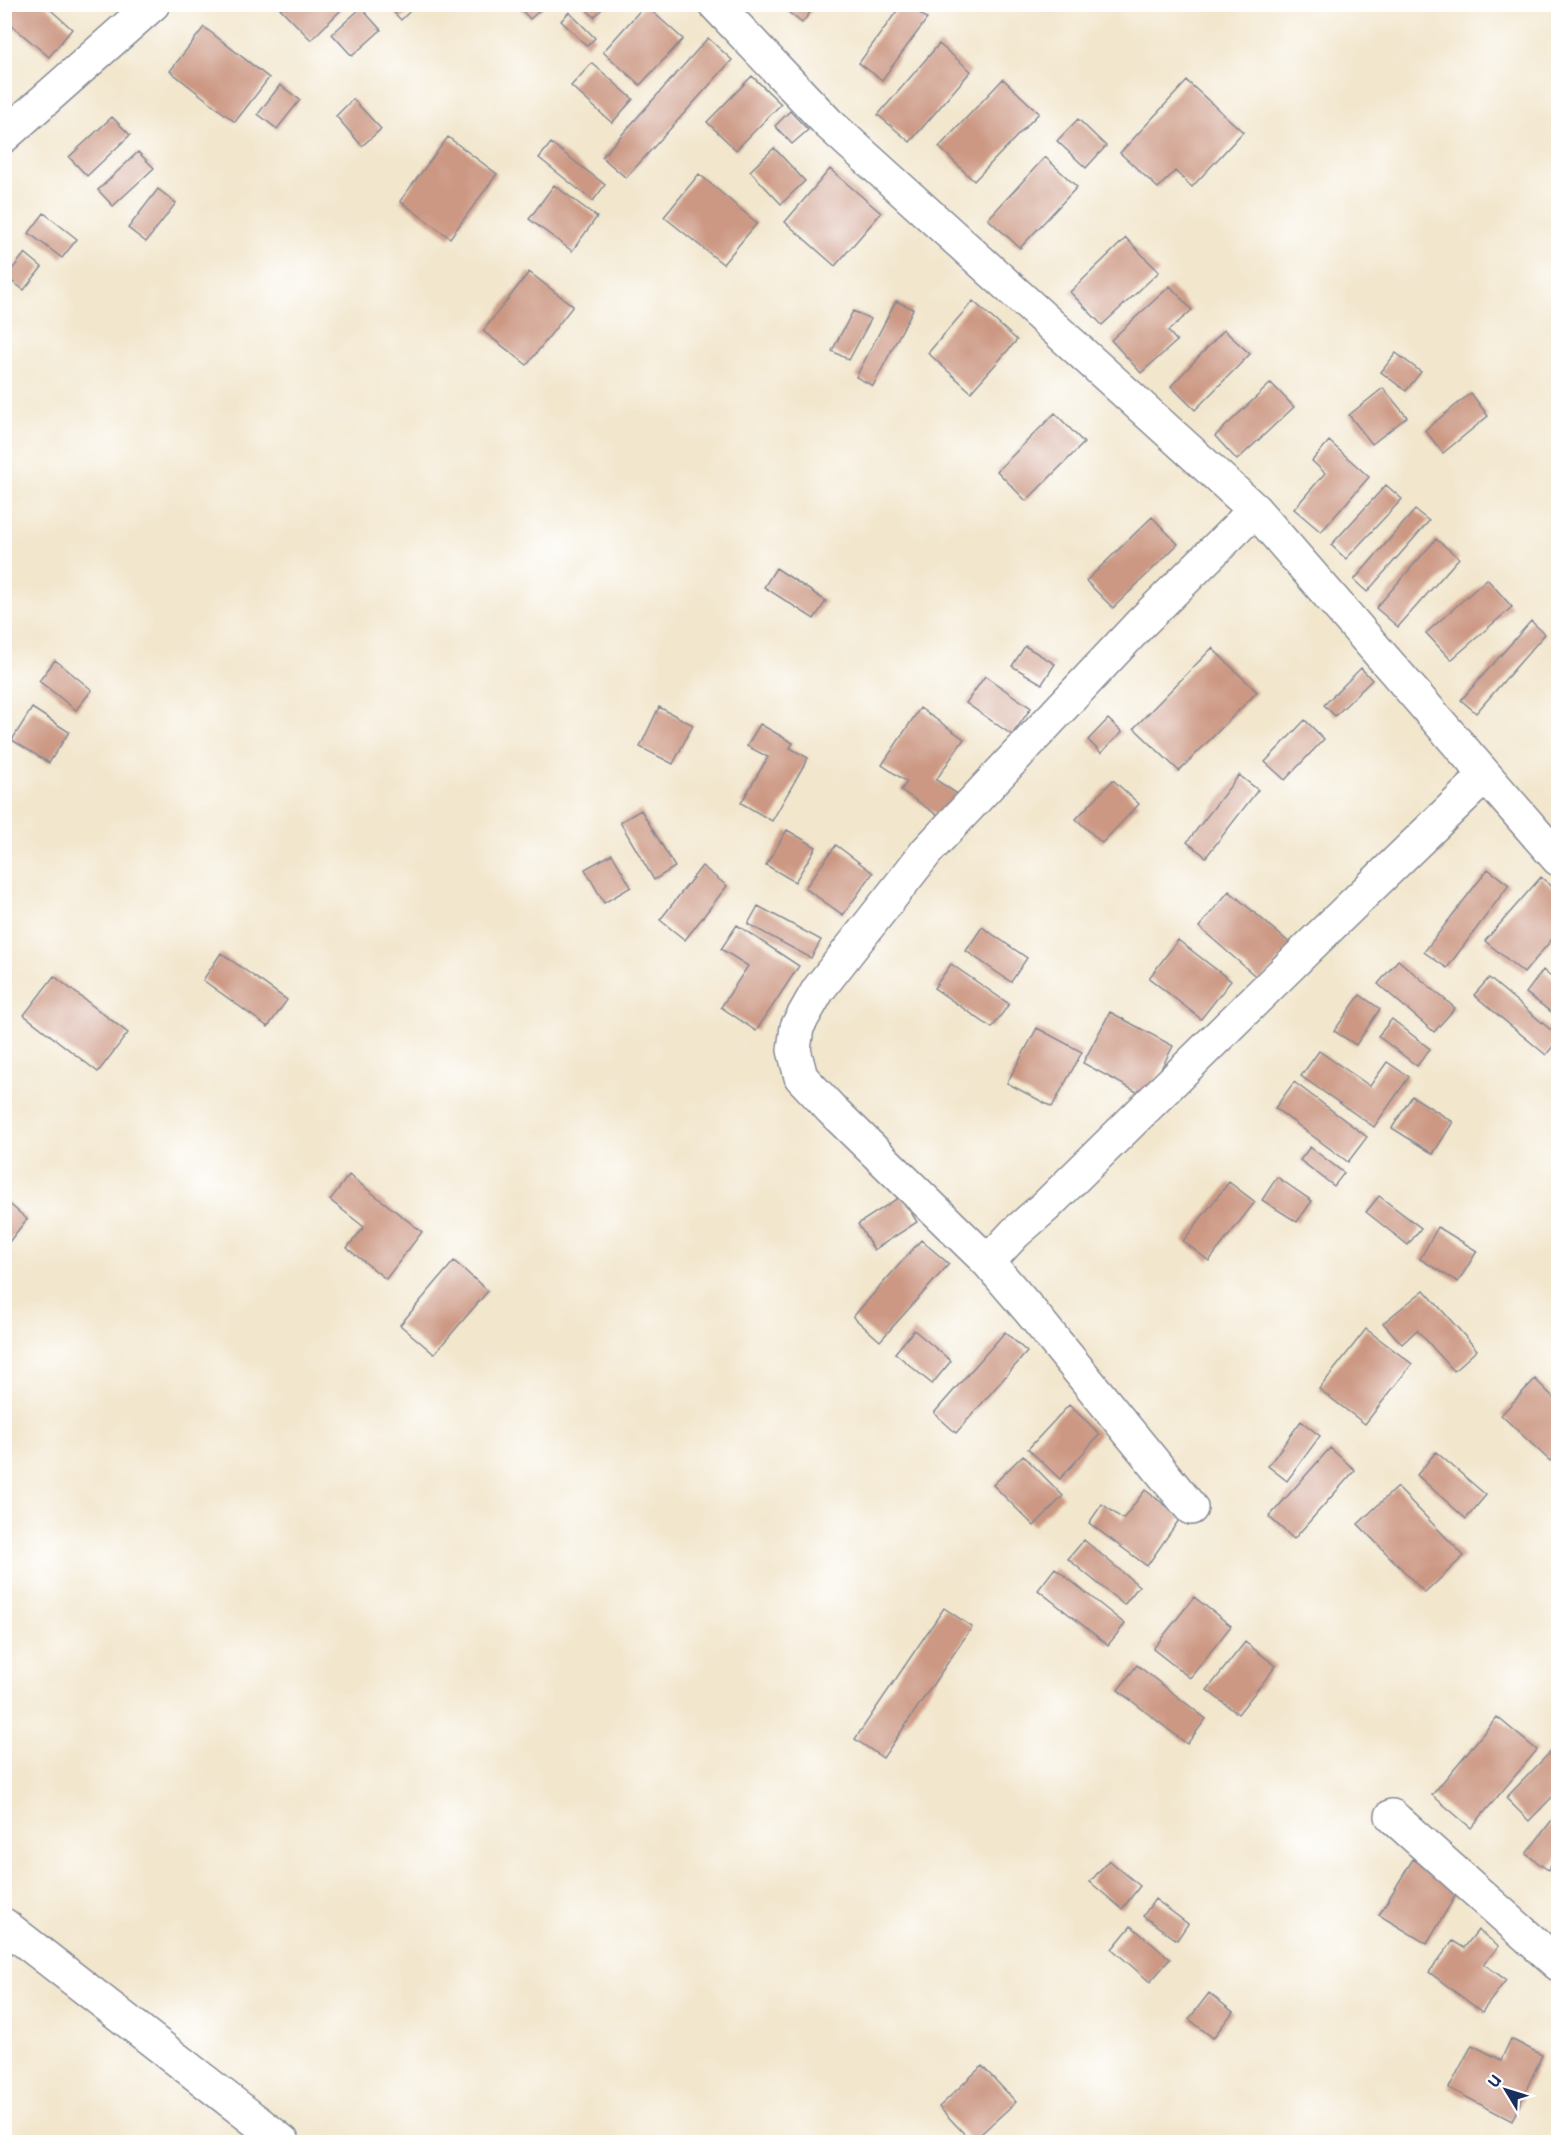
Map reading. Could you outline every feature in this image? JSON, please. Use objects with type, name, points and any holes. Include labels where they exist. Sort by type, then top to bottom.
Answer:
[{"type":"street","points":[[4,136],[153,4]]},
{"type":"street","points":[[715,4],[828,123],[1255,510],[1558,859]]},
{"type":"street","points":[[1191,1508],[988,1262],[801,1077],[794,1050],[797,1027],[818,990],[927,851],[1140,624],[1255,510]]},
{"type":"street","points":[[988,1262],[1015,1233],[1046,1206],[1485,776]]},
{"type":"street","points":[[1392,1816],[1558,1964]]},
{"type":"street","points":[[4,1925],[283,2142]]},
{"type":"building","points":[[4,4],[44,4],[72,29],[49,57],[4,19]]},
{"type":"building","points":[[276,4],[347,4],[311,40]]},
{"type":"building","points":[[386,4],[417,4],[401,20]]},
{"type":"building","points":[[516,4],[547,4],[530,19]]},
{"type":"building","points":[[581,4],[607,4],[594,17]]},
{"type":"building","points":[[778,4],[817,4],[802,23]]},
{"type":"building","points":[[902,4],[908,4],[927,19],[882,80],[859,63]]},
{"type":"building","points":[[645,5],[683,39],[640,85],[603,52]]},
{"type":"building","points":[[361,8],[381,30],[352,56],[332,34]]},
{"type":"building","points":[[569,12],[595,38],[587,46],[561,21]]},
{"type":"building","points":[[204,27],[269,78],[235,122],[170,71]]},
{"type":"building","points":[[708,38],[732,60],[626,178],[602,157]]},
{"type":"building","points":[[939,44],[971,71],[910,142],[878,115]]},
{"type":"building","points":[[592,63],[633,99],[612,123],[571,86]]},
{"type":"building","points":[[752,76],[781,104],[736,150],[707,122]]},
{"type":"building","points":[[1003,79],[1039,113],[974,181],[939,147]]},
{"type":"building","points":[[1187,81],[1243,132],[1192,187],[1175,171],[1158,188],[1120,153]]},
{"type":"building","points":[[280,85],[300,100],[277,129],[258,114]]},
{"type":"building","points":[[353,99],[381,129],[362,146],[336,116]]},
{"type":"building","points":[[790,111],[808,130],[792,144],[775,126]]},
{"type":"building","points":[[112,117],[130,135],[87,176],[69,157]]},
{"type":"building","points":[[1078,119],[1106,146],[1086,168],[1057,141]]},
{"type":"building","points":[[448,137],[497,174],[450,238],[400,201]]},
{"type":"building","points":[[551,143],[605,185],[593,201],[539,158]]},
{"type":"building","points":[[774,148],[805,181],[781,204],[750,171]]},
{"type":"building","points":[[138,152],[154,168],[113,206],[98,190]]},
{"type":"building","points":[[1045,157],[1077,187],[1020,248],[988,219]]},
{"type":"building","points":[[830,169],[881,213],[835,266],[785,222]]},
{"type":"building","points":[[699,174],[757,223],[723,264],[664,217]]},
{"type":"building","points":[[554,185],[597,217],[572,251],[529,219]]},
{"type":"building","points":[[158,189],[176,203],[146,242],[128,228]]},
{"type":"building","points":[[44,213],[77,239],[62,258],[29,233]]},
{"type":"building","points":[[1126,238],[1159,272],[1102,325],[1070,292]]},
{"type":"building","points":[[25,253],[42,267],[24,290],[6,277]]},
{"type":"building","points":[[529,272],[573,306],[527,365],[483,331]]},
{"type":"building","points":[[1170,286],[1192,310],[1168,331],[1177,341],[1141,373],[1111,340]]},
{"type":"building","points":[[896,301],[913,309],[873,386],[856,377]]},
{"type":"building","points":[[973,301],[1017,340],[971,392],[928,353]]},
{"type":"building","points":[[853,311],[871,319],[849,360],[832,351]]},
{"type":"building","points":[[1224,330],[1250,354],[1195,410],[1171,386]]},
{"type":"building","points":[[1396,353],[1421,372],[1406,391],[1381,372]]},
{"type":"building","points":[[1271,383],[1294,407],[1237,460],[1215,436]]},
{"type":"building","points":[[1383,388],[1407,417],[1372,444],[1349,415]]},
{"type":"building","points":[[1471,393],[1488,416],[1443,453],[1425,430]]},
{"type":"building","points":[[1055,413],[1084,443],[1026,501],[997,471]]},
{"type":"building","points":[[1329,441],[1369,477],[1321,532],[1294,509],[1325,473],[1312,461]]},
{"type":"building","points":[[1386,485],[1402,499],[1346,559],[1331,545]]},
{"type":"building","points":[[1415,510],[1429,521],[1367,592],[1354,580]]},
{"type":"building","points":[[1152,517],[1178,544],[1113,608],[1086,581]]},
{"type":"building","points":[[1436,539],[1459,558],[1398,627],[1376,608]]},
{"type":"building","points":[[776,568],[826,601],[814,619],[764,587]]},
{"type":"building","points":[[1487,579],[1512,607],[1451,660],[1426,633]]},
{"type":"building","points":[[1531,621],[1545,634],[1476,713],[1461,700]]},
{"type":"building","points":[[1025,646],[1055,664],[1042,684],[1012,666]]},
{"type":"building","points":[[1212,648],[1257,692],[1179,771],[1134,728]]},
{"type":"building","points":[[55,660],[92,690],[76,710],[39,681]]},
{"type":"building","points":[[1361,668],[1372,680],[1335,716],[1324,705]]},
{"type":"building","points":[[985,676],[1031,708],[1012,735],[966,703]]},
{"type":"building","points":[[659,707],[693,725],[673,764],[640,747]]},
{"type":"building","points":[[32,708],[69,732],[49,763],[12,740]]},
{"type":"building","points":[[920,708],[964,739],[936,780],[962,797],[946,821],[901,790],[907,782],[882,765]]},
{"type":"building","points":[[1108,719],[1122,732],[1101,753],[1088,740]]},
{"type":"building","points":[[1305,720],[1324,739],[1285,780],[1265,762]]},
{"type":"building","points":[[760,724],[793,743],[790,748],[808,758],[772,821],[741,803],[768,757],[747,746]]},
{"type":"building","points":[[1239,775],[1258,790],[1206,857],[1187,842]]},
{"type":"building","points":[[1113,780],[1139,804],[1102,843],[1076,819]]},
{"type":"building","points":[[641,810],[675,867],[654,880],[620,822]]},
{"type":"building","points":[[787,830],[816,847],[795,882],[766,865]]},
{"type":"building","points":[[836,845],[873,873],[843,915],[805,888]]},
{"type":"building","points":[[612,854],[631,887],[604,903],[585,869]]},
{"type":"building","points":[[702,866],[727,886],[685,940],[660,920]]},
{"type":"building","points":[[1488,869],[1509,885],[1447,968],[1424,952]]},
{"type":"building","points":[[1541,877],[1558,892],[1558,932],[1524,973],[1485,941]]},
{"type":"building","points":[[1229,891],[1292,945],[1261,981],[1199,927]]},
{"type":"building","points":[[758,906],[821,940],[811,958],[748,924]]},
{"type":"building","points":[[737,925],[799,966],[756,1031],[721,1007],[748,966],[721,949]]},
{"type":"building","points":[[982,927],[1027,958],[1011,982],[966,951]]},
{"type":"building","points":[[1178,940],[1231,981],[1201,1019],[1149,978]]},
{"type":"building","points":[[221,953],[287,1000],[268,1027],[203,980]]},
{"type":"building","points":[[1398,960],[1455,1008],[1434,1032],[1378,984]]},
{"type":"building","points":[[951,964],[1009,1004],[992,1028],[934,988]]},
{"type":"building","points":[[1543,970],[1558,983],[1558,1017],[1526,993]]},
{"type":"building","points":[[54,976],[128,1033],[98,1072],[24,1015]]},
{"type":"building","points":[[1489,978],[1558,1036],[1558,1040],[1546,1055],[1474,995]]},
{"type":"building","points":[[1360,995],[1380,1009],[1356,1045],[1334,1031]]},
{"type":"building","points":[[1110,1012],[1173,1046],[1146,1097],[1083,1063]]},
{"type":"building","points":[[1392,1019],[1430,1049],[1417,1066],[1378,1036]]},
{"type":"building","points":[[1037,1028],[1082,1052],[1052,1107],[1007,1083]]},
{"type":"building","points":[[1319,1051],[1370,1086],[1387,1062],[1409,1077],[1374,1127],[1301,1076]]},
{"type":"building","points":[[1294,1082],[1367,1137],[1348,1162],[1275,1108]]},
{"type":"building","points":[[1412,1096],[1453,1122],[1433,1154],[1392,1128]]},
{"type":"building","points":[[1310,1147],[1344,1173],[1334,1186],[1300,1160]]},
{"type":"building","points":[[349,1175],[422,1232],[386,1279],[347,1248],[364,1227],[330,1200]]},
{"type":"building","points":[[1277,1177],[1312,1201],[1297,1222],[1262,1200]]},
{"type":"building","points":[[1229,1182],[1255,1202],[1209,1261],[1183,1241]]},
{"type":"building","points":[[901,1196],[917,1222],[874,1250],[858,1224]]},
{"type":"building","points":[[1379,1196],[1421,1228],[1408,1245],[1366,1212]]},
{"type":"building","points":[[5,1200],[27,1219],[5,1247]]},
{"type":"building","points":[[1438,1227],[1477,1251],[1458,1282],[1420,1259]]},
{"type":"building","points":[[921,1240],[949,1264],[880,1341],[853,1317]]},
{"type":"building","points":[[454,1261],[488,1291],[434,1354],[400,1325]]},
{"type":"building","points":[[1424,1290],[1477,1350],[1454,1371],[1417,1330],[1402,1344],[1383,1323]]},
{"type":"building","points":[[1366,1329],[1412,1364],[1365,1424],[1319,1389]]},
{"type":"building","points":[[914,1330],[951,1361],[932,1384],[895,1353]]},
{"type":"building","points":[[1005,1332],[1027,1352],[956,1433],[934,1413]]},
{"type":"building","points":[[1535,1379],[1558,1402],[1558,1452],[1550,1461],[1501,1415]]},
{"type":"building","points":[[1069,1405],[1100,1434],[1060,1479],[1028,1449]]},
{"type":"building","points":[[1301,1421],[1320,1436],[1287,1481],[1268,1466]]},
{"type":"building","points":[[1330,1448],[1355,1470],[1294,1539],[1269,1517]]},
{"type":"building","points":[[1436,1452],[1486,1495],[1466,1519],[1417,1475]]},
{"type":"building","points":[[1023,1455],[1063,1496],[1034,1526],[993,1485]]},
{"type":"building","points":[[1397,1487],[1464,1556],[1425,1593],[1358,1524]]},
{"type":"building","points":[[1145,1490],[1181,1517],[1147,1566],[1089,1523],[1102,1504],[1123,1519]]},
{"type":"building","points":[[1084,1540],[1139,1586],[1124,1605],[1068,1559]]},
{"type":"building","points":[[1055,1568],[1125,1624],[1108,1645],[1038,1590]]},
{"type":"building","points":[[1194,1597],[1231,1626],[1190,1678],[1153,1649]]},
{"type":"building","points":[[944,1608],[972,1627],[883,1758],[855,1739]]},
{"type":"building","points":[[1245,1642],[1276,1666],[1238,1714],[1207,1690]]},
{"type":"building","points":[[1137,1665],[1206,1719],[1187,1744],[1118,1690]]},
{"type":"building","points":[[1497,1717],[1537,1750],[1471,1828],[1432,1795]]},
{"type":"building","points":[[1558,1744],[1558,1791],[1529,1821],[1506,1798]]},
{"type":"building","points":[[1558,1812],[1558,1856],[1548,1870],[1526,1854]]},
{"type":"building","points":[[1413,1859],[1460,1888],[1427,1944],[1379,1915]]},
{"type":"building","points":[[1109,1860],[1140,1886],[1122,1909],[1090,1882]]},
{"type":"building","points":[[1155,1899],[1188,1924],[1177,1940],[1143,1916]]},
{"type":"building","points":[[1131,1926],[1170,1959],[1150,1982],[1112,1949]]},
{"type":"building","points":[[1478,1930],[1499,1946],[1484,1964],[1506,1980],[1482,2012],[1429,1972],[1453,1941],[1464,1948]]},
{"type":"building","points":[[1209,1993],[1233,2012],[1213,2038],[1189,2019]]},
{"type":"building","points":[[1511,2039],[1542,2055],[1512,2121],[1449,2088],[1472,2045],[1501,2060]]},
{"type":"building","points":[[982,2066],[1016,2102],[972,2142],[939,2107]]}]
